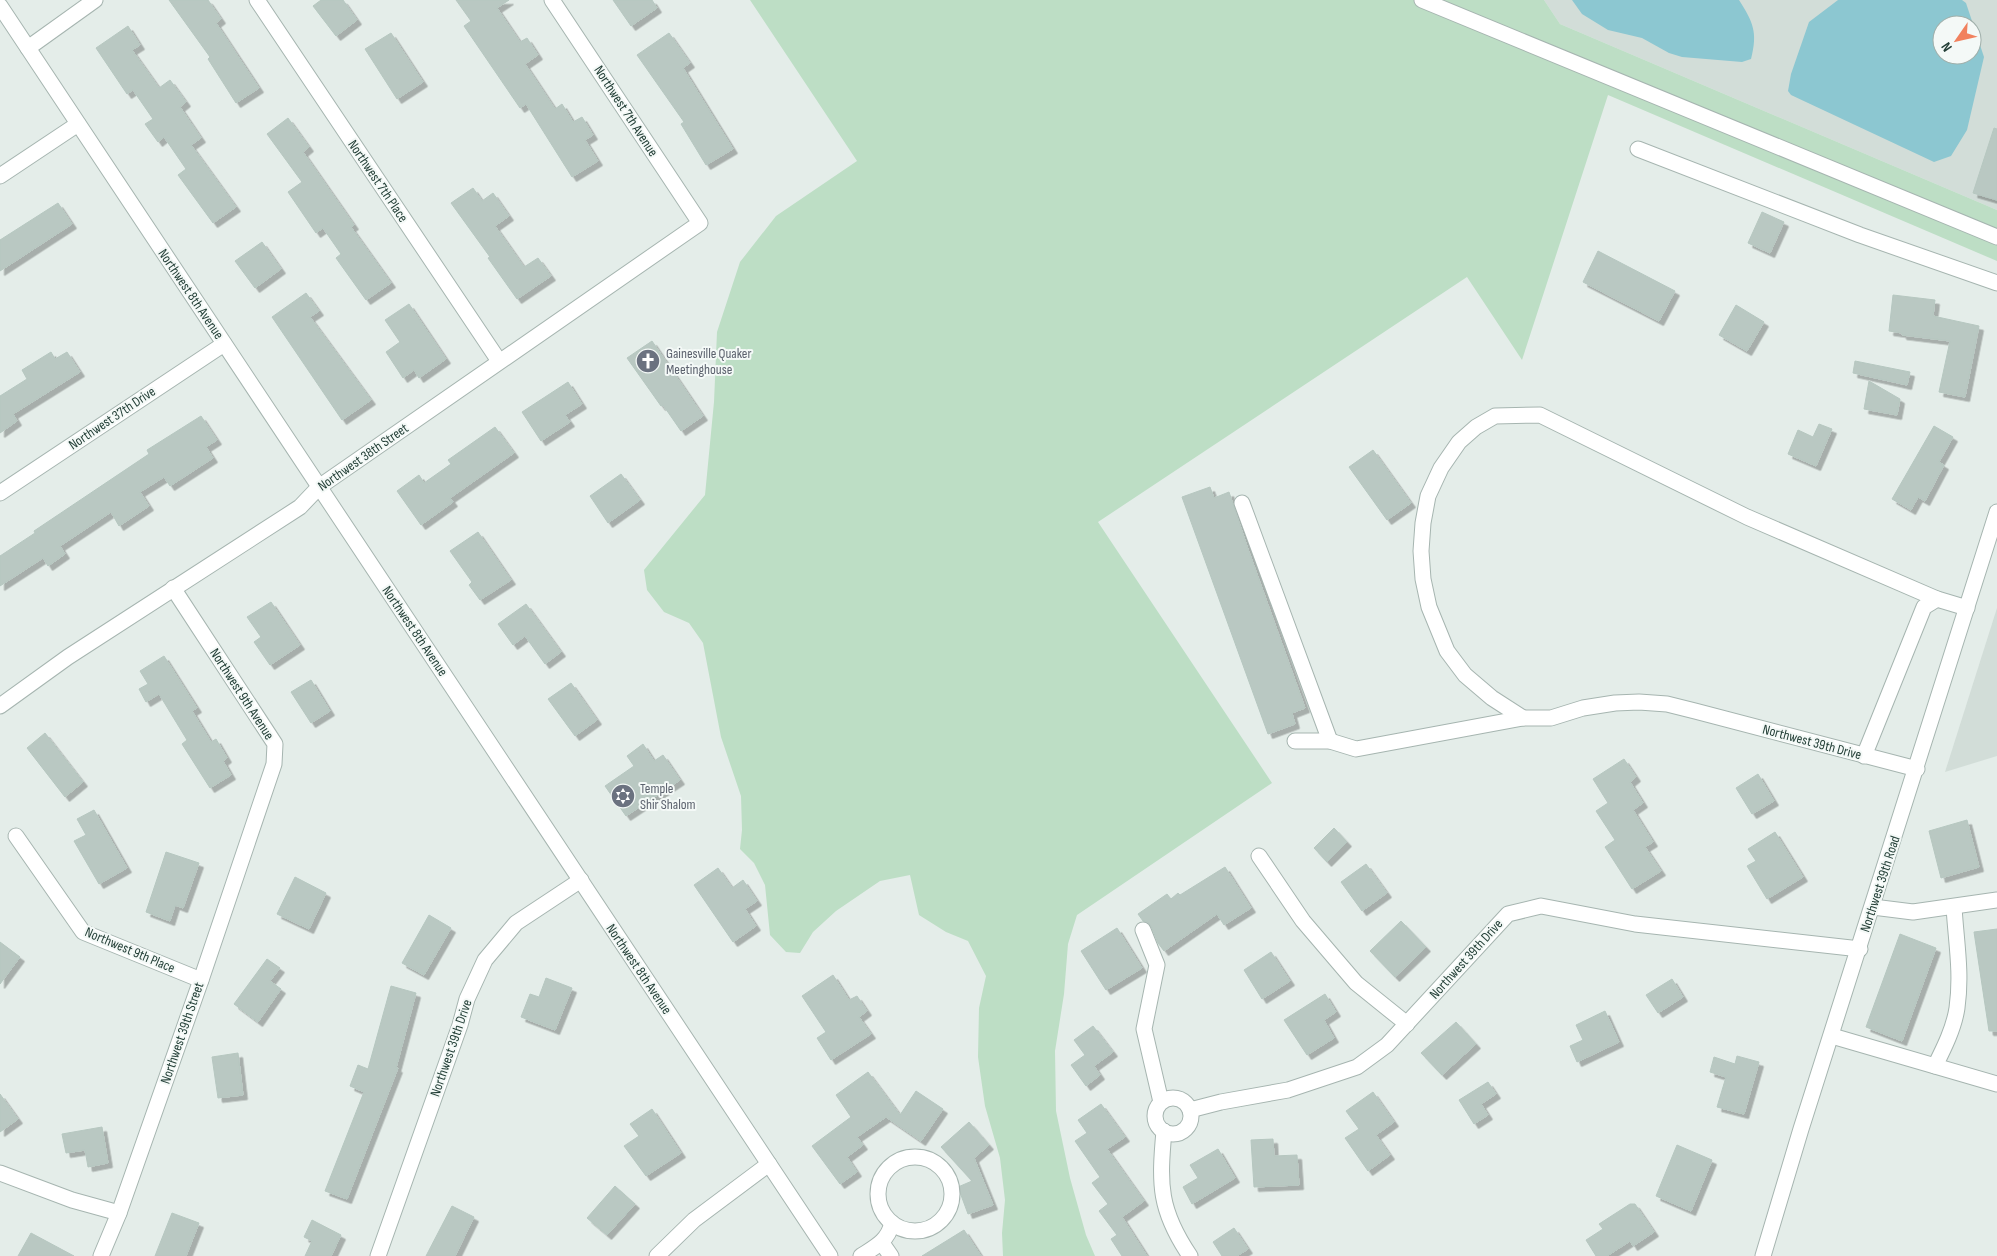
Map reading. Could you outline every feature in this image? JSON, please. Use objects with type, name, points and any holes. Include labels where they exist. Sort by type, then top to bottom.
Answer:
[{"type":"street","points":[[28,48],[96,0]]},
{"type":"street","name":"Northwest 7th Place","points":[[257,0],[499,361]]},
{"type":"street","name":"Northwest 7th Avenue","points":[[552,0],[700,223]]},
{"type":"street","points":[[1422,0],[1997,236]]},
{"type":"street","name":"Northwest 8th Avenue","points":[[0,6],[830,1256]]},
{"type":"street","points":[[0,176],[78,124]]},
{"type":"street","points":[[1638,149],[1860,235],[1997,283]]},
{"type":"street","name":"Northwest 38th Street","points":[[0,706],[68,657],[300,506],[319,487],[700,223]]},
{"type":"street","name":"Northwest 37th Drive","points":[[0,493],[224,344]]},
{"type":"street","points":[[1523,718],[1492,698],[1465,675],[1447,650],[1429,606],[1423,579],[1421,551],[1423,523],[1428,496],[1441,468],[1460,442],[1476,428],[1495,416],[1540,415],[1746,517],[1937,599],[1967,608]]},
{"type":"street","points":[[1242,503],[1330,741]]},
{"type":"street","name":"Northwest 39th Road","points":[[1763,1256],[1997,512]]},
{"type":"street","name":"Northwest 9th Avenue","points":[[173,588],[275,744],[274,764],[258,808]]},
{"type":"street","points":[[1864,756],[1924,607],[1937,599]]},
{"type":"street","name":"Northwest 39th Drive","points":[[1294,740],[1330,741],[1356,748],[1523,718],[1552,718],[1583,708],[1615,703],[1639,702],[1667,704],[1916,770]]},
{"type":"street","name":"Northwest 39th Street","points":[[101,1256],[119,1213],[201,980],[258,808]]},
{"type":"street","name":"Northwest 9th Place","points":[[16,836],[83,932],[201,980]]},
{"type":"street","points":[[1259,856],[1303,921],[1356,982],[1407,1024]]},
{"type":"street","name":"Northwest 39th Drive","points":[[378,1256],[460,1025],[467,1000],[485,960],[516,923],[580,880]]},
{"type":"street","points":[[1873,907],[1914,912],[1997,900]]},
{"type":"street","name":"Northwest 39th Drive","points":[[1190,1110],[1221,1102],[1288,1090],[1357,1067],[1387,1046],[1508,914],[1541,906],[1635,924],[1860,949]]},
{"type":"street","points":[[1935,1066],[1946,1043],[1957,1009],[1960,971],[1954,906]]},
{"type":"street","points":[[1143,930],[1157,965],[1144,1029],[1161,1102]]},
{"type":"street","points":[[1832,1036],[1997,1084]]},
{"type":"street","points":[[1167,1098],[1181,1100],[1190,1110],[1189,1124],[1184,1130],[1171,1134],[1164,1131],[1155,1121],[1157,1107],[1167,1098]]},
{"type":"street","points":[[1164,1131],[1160,1172],[1164,1207],[1178,1238],[1190,1256]]},
{"type":"street","points":[[911,1157],[926,1158],[936,1163],[948,1178],[951,1186],[952,1195],[947,1212],[941,1219],[926,1229],[908,1230],[892,1223],[885,1215],[878,1196],[878,1186],[888,1168],[896,1161],[911,1157]]},
{"type":"street","points":[[657,1256],[694,1220],[769,1164]]},
{"type":"street","points":[[0,1173],[72,1200],[119,1213]]},
{"type":"street","points":[[861,1256],[882,1243],[888,1236],[892,1223]]},
{"type":"street","points":[[882,1243],[891,1256]]},
{"type":"shaded area","points":[[1544,0],[1997,0],[1997,210],[1560,24]]},
{"type":"shaded area","points":[[1997,608],[1997,756],[1945,772]]},
{"type":"green space","points":[[750,0],[1544,0],[1560,24],[1997,210],[1997,261],[1608,95],[1522,360],[1467,277],[1098,522],[1272,783],[1077,915],[1068,944],[1064,994],[1055,1051],[1056,1111],[1070,1178],[1086,1235],[1095,1256],[1003,1256],[1002,1233],[1005,1200],[1000,1158],[985,1106],[978,1057],[979,1008],[986,976],[968,941],[946,932],[919,915],[910,875],[880,881],[836,911],[813,932],[800,953],[786,952],[770,935],[765,885],[754,863],[740,849],[742,830],[741,796],[721,737],[703,643],[689,623],[664,612],[647,590],[644,570],[705,495],[714,402],[717,332],[740,262],[776,216],[857,161]]},
{"type":"water","points":[[1572,0],[1739,0],[1753,28],[1754,41],[1751,59],[1742,62],[1682,57],[1669,53],[1642,38],[1608,30],[1582,14]]},
{"type":"water","points":[[1838,0],[1962,0],[1966,3],[1970,15],[1932,15],[1932,65],[1982,65],[1982,51],[1984,57],[1967,130],[1951,156],[1934,162],[1791,95],[1788,91],[1791,74],[1809,22]]},
{"type":"building","points":[[169,0],[208,0],[221,19],[216,23],[259,88],[236,103],[208,59],[210,57]]},
{"type":"building","points":[[321,0],[343,0],[357,20],[336,36],[313,6]]},
{"type":"building","points":[[456,0],[509,0],[497,8],[520,42],[527,38],[538,55],[525,64],[555,109],[562,104],[573,122],[582,117],[593,135],[585,140],[598,161],[572,177],[526,104],[520,108],[464,26],[471,21]]},
{"type":"building","points":[[613,0],[652,0],[657,8],[631,26]]},
{"type":"building","points":[[128,26],[140,45],[132,50],[159,88],[170,80],[186,102],[180,107],[201,138],[191,145],[236,207],[213,223],[178,175],[186,169],[164,137],[158,142],[145,124],[153,119],[133,90],[127,94],[96,48]]},
{"type":"building","points":[[391,33],[423,82],[397,99],[365,49]]},
{"type":"building","points":[[669,33],[690,63],[683,68],[733,149],[706,165],[681,124],[684,122],[637,55]]},
{"type":"building","points":[[288,118],[309,147],[303,152],[354,225],[351,227],[391,283],[366,300],[336,258],[341,254],[323,228],[316,233],[288,192],[302,182],[267,134]]},
{"type":"building","points":[[1994,128],[1997,129],[1997,200],[1973,193]]},
{"type":"building","points":[[473,188],[482,201],[493,193],[509,216],[495,226],[524,267],[538,258],[551,276],[517,299],[488,258],[490,257],[451,203]]},
{"type":"building","points":[[58,203],[72,224],[0,271],[0,240]]},
{"type":"building","points":[[1762,212],[1784,222],[1770,253],[1748,243]]},
{"type":"building","points":[[262,242],[281,269],[255,288],[235,261]]},
{"type":"building","points":[[1598,251],[1675,291],[1659,321],[1583,282]]},
{"type":"building","points":[[306,293],[319,311],[310,317],[371,400],[342,420],[272,317]]},
{"type":"building","points":[[1893,295],[1935,300],[1933,316],[1979,326],[1965,397],[1939,392],[1950,341],[1902,335],[1902,333],[1889,331]]},
{"type":"building","points":[[409,304],[446,359],[419,378],[414,370],[403,378],[386,352],[400,342],[385,320]]},
{"type":"building","points":[[1736,305],[1764,322],[1747,351],[1719,335]]},
{"type":"building","points":[[652,341],[703,416],[681,431],[627,358]]},
{"type":"building","points":[[51,352],[55,359],[67,352],[80,372],[13,414],[17,421],[0,433],[0,396],[27,379],[22,370]]},
{"type":"building","points":[[1855,361],[1910,372],[1907,385],[1853,373]]},
{"type":"building","points":[[1869,381],[1900,399],[1897,415],[1864,409]]},
{"type":"building","points":[[568,382],[582,404],[565,415],[570,422],[541,441],[522,412]]},
{"type":"building","points":[[201,416],[217,440],[206,447],[213,458],[170,486],[164,477],[140,492],[149,506],[119,526],[111,512],[60,546],[65,554],[48,566],[43,558],[0,586],[0,556],[149,454],[147,450]]},
{"type":"building","points":[[1819,424],[1832,429],[1816,466],[1788,454],[1798,430],[1813,437]]},
{"type":"building","points":[[1934,426],[1953,437],[1939,462],[1944,465],[1925,501],[1918,497],[1911,510],[1892,499]]},
{"type":"building","points":[[495,427],[514,453],[450,498],[453,502],[421,525],[397,491],[419,475],[424,483],[451,464],[448,460]]},
{"type":"building","points":[[1373,450],[1411,503],[1387,520],[1349,467]]},
{"type":"building","points":[[621,474],[640,500],[608,523],[590,496]]},
{"type":"building","points":[[1210,487],[1214,498],[1229,492],[1305,708],[1292,713],[1295,724],[1268,734],[1182,497]]},
{"type":"building","points":[[478,532],[511,580],[480,600],[469,585],[472,582],[450,551]]},
{"type":"building","points":[[271,602],[300,645],[270,665],[254,642],[261,637],[247,617]]},
{"type":"building","points":[[526,604],[561,652],[545,664],[525,636],[513,645],[498,624]]},
{"type":"building","points":[[164,656],[197,708],[192,711],[211,742],[216,739],[227,758],[223,761],[231,775],[210,788],[182,744],[187,740],[159,694],[146,702],[139,689],[148,684],[140,671]]},
{"type":"building","points":[[311,680],[330,711],[311,723],[291,692]]},
{"type":"building","points":[[571,683],[597,720],[575,736],[548,699]]},
{"type":"building","points":[[45,733],[83,782],[65,797],[27,748]]},
{"type":"building","points":[[643,744],[654,761],[663,755],[680,780],[626,816],[605,786],[634,766],[627,756]]},
{"type":"building","points":[[1624,759],[1636,777],[1630,782],[1643,803],[1633,810],[1653,842],[1645,847],[1661,871],[1632,889],[1605,847],[1615,840],[1596,811],[1608,803],[1593,779]]},
{"type":"building","points":[[1758,774],[1774,801],[1752,814],[1736,788]]},
{"type":"building","points":[[94,810],[127,868],[99,884],[74,841],[86,835],[77,819]]},
{"type":"building","points":[[1967,820],[1979,867],[1941,878],[1929,831]]},
{"type":"building","points":[[1334,828],[1347,842],[1327,862],[1314,848]]},
{"type":"building","points":[[1775,832],[1803,877],[1767,899],[1747,866],[1756,861],[1748,849]]},
{"type":"building","points":[[166,852],[199,863],[183,908],[175,905],[170,921],[146,912]]},
{"type":"building","points":[[1366,864],[1387,893],[1362,911],[1341,882]]},
{"type":"building","points":[[1225,867],[1251,908],[1224,925],[1217,914],[1164,951],[1158,943],[1151,926],[1148,922],[1143,921],[1138,914],[1167,894],[1171,899],[1178,893],[1180,895]]},
{"type":"building","points":[[718,868],[732,888],[743,880],[757,901],[745,909],[756,926],[733,942],[694,885]]},
{"type":"building","points":[[295,877],[326,893],[309,929],[277,914]]},
{"type":"building","points":[[429,915],[451,928],[424,975],[402,963]]},
{"type":"building","points":[[1401,921],[1426,947],[1395,977],[1370,951]]},
{"type":"building","points":[[1117,928],[1142,968],[1106,990],[1081,951]]},
{"type":"building","points":[[1997,929],[1997,1031],[1989,1031],[1974,932]]},
{"type":"building","points":[[1900,934],[1936,948],[1902,1041],[1866,1027]]},
{"type":"building","points":[[0,942],[20,957],[0,984]]},
{"type":"building","points":[[1271,952],[1290,981],[1262,999],[1244,970]]},
{"type":"building","points":[[267,959],[280,968],[270,981],[281,989],[258,1022],[234,1004]]},
{"type":"building","points":[[833,975],[849,1000],[857,996],[867,1011],[859,1017],[871,1034],[831,1060],[817,1038],[826,1032],[802,996]]},
{"type":"building","points":[[546,978],[572,988],[555,1030],[521,1017],[530,994],[539,997]]},
{"type":"building","points":[[1672,979],[1683,997],[1658,1013],[1646,995]]},
{"type":"building","points":[[391,986],[416,993],[396,1068],[398,1068],[347,1199],[325,1191],[364,1092],[350,1086],[358,1065],[368,1069]]},
{"type":"building","points":[[1325,994],[1336,1012],[1324,1020],[1334,1038],[1307,1055],[1284,1020]]},
{"type":"building","points":[[1605,1011],[1619,1042],[1577,1062],[1570,1046],[1583,1040],[1576,1025]]},
{"type":"building","points":[[1456,1022],[1476,1044],[1442,1075],[1421,1053]]},
{"type":"building","points":[[1093,1026],[1113,1052],[1094,1066],[1100,1075],[1086,1086],[1071,1065],[1085,1055],[1074,1040]]},
{"type":"building","points":[[238,1053],[243,1095],[218,1098],[212,1057]]},
{"type":"building","points":[[1737,1056],[1759,1062],[1744,1114],[1717,1107],[1726,1077],[1710,1072],[1714,1057],[1735,1064]]},
{"type":"building","points":[[868,1072],[900,1115],[916,1091],[943,1109],[921,1141],[886,1117],[857,1137],[863,1145],[847,1157],[857,1172],[840,1184],[812,1146],[851,1117],[836,1095]]},
{"type":"building","points":[[1488,1082],[1496,1094],[1481,1104],[1488,1115],[1474,1124],[1459,1100]]},
{"type":"building","points":[[1373,1092],[1394,1122],[1376,1135],[1390,1155],[1368,1171],[1345,1138],[1359,1129],[1346,1111]]},
{"type":"building","points":[[0,1094],[18,1119],[0,1132]]},
{"type":"building","points":[[1101,1104],[1125,1137],[1107,1149],[1144,1201],[1122,1217],[1147,1256],[1122,1256],[1111,1239],[1117,1235],[1099,1211],[1108,1204],[1092,1183],[1100,1177],[1075,1141],[1087,1133],[1078,1120]]},
{"type":"building","points":[[652,1109],[681,1153],[646,1176],[624,1146],[639,1136],[630,1124]]},
{"type":"building","points":[[969,1122],[989,1145],[974,1158],[993,1205],[968,1214],[958,1187],[972,1181],[941,1147]]},
{"type":"building","points":[[102,1127],[108,1163],[88,1167],[85,1150],[66,1153],[62,1134]]},
{"type":"building","points":[[1273,1139],[1274,1156],[1297,1155],[1299,1185],[1254,1187],[1251,1140]]},
{"type":"building","points":[[1677,1145],[1712,1160],[1691,1211],[1656,1196]]},
{"type":"building","points":[[1218,1149],[1235,1178],[1192,1204],[1183,1187],[1198,1178],[1190,1165]]},
{"type":"building","points":[[615,1186],[635,1204],[607,1235],[587,1218]]},
{"type":"building","points":[[1630,1204],[1635,1204],[1654,1232],[1633,1246],[1630,1241],[1607,1256],[1596,1256],[1586,1240],[1603,1229],[1599,1224]]},
{"type":"building","points":[[452,1206],[474,1217],[455,1256],[426,1256]]},
{"type":"building","points":[[172,1213],[199,1223],[186,1256],[155,1256]]},
{"type":"building","points":[[312,1220],[341,1235],[331,1256],[305,1256],[312,1241],[304,1237]]},
{"type":"building","points":[[1234,1228],[1248,1249],[1237,1256],[1222,1256],[1213,1242]]},
{"type":"building","points":[[964,1230],[981,1256],[922,1256]]},
{"type":"building","points":[[31,1233],[74,1256],[18,1256]]},
{"type":"place","name":"Gainesville Quaker Meetinghouse","points":[[648,361]]},
{"type":"place","name":"Temple Shir Shalom","points":[[623,796]]}]
